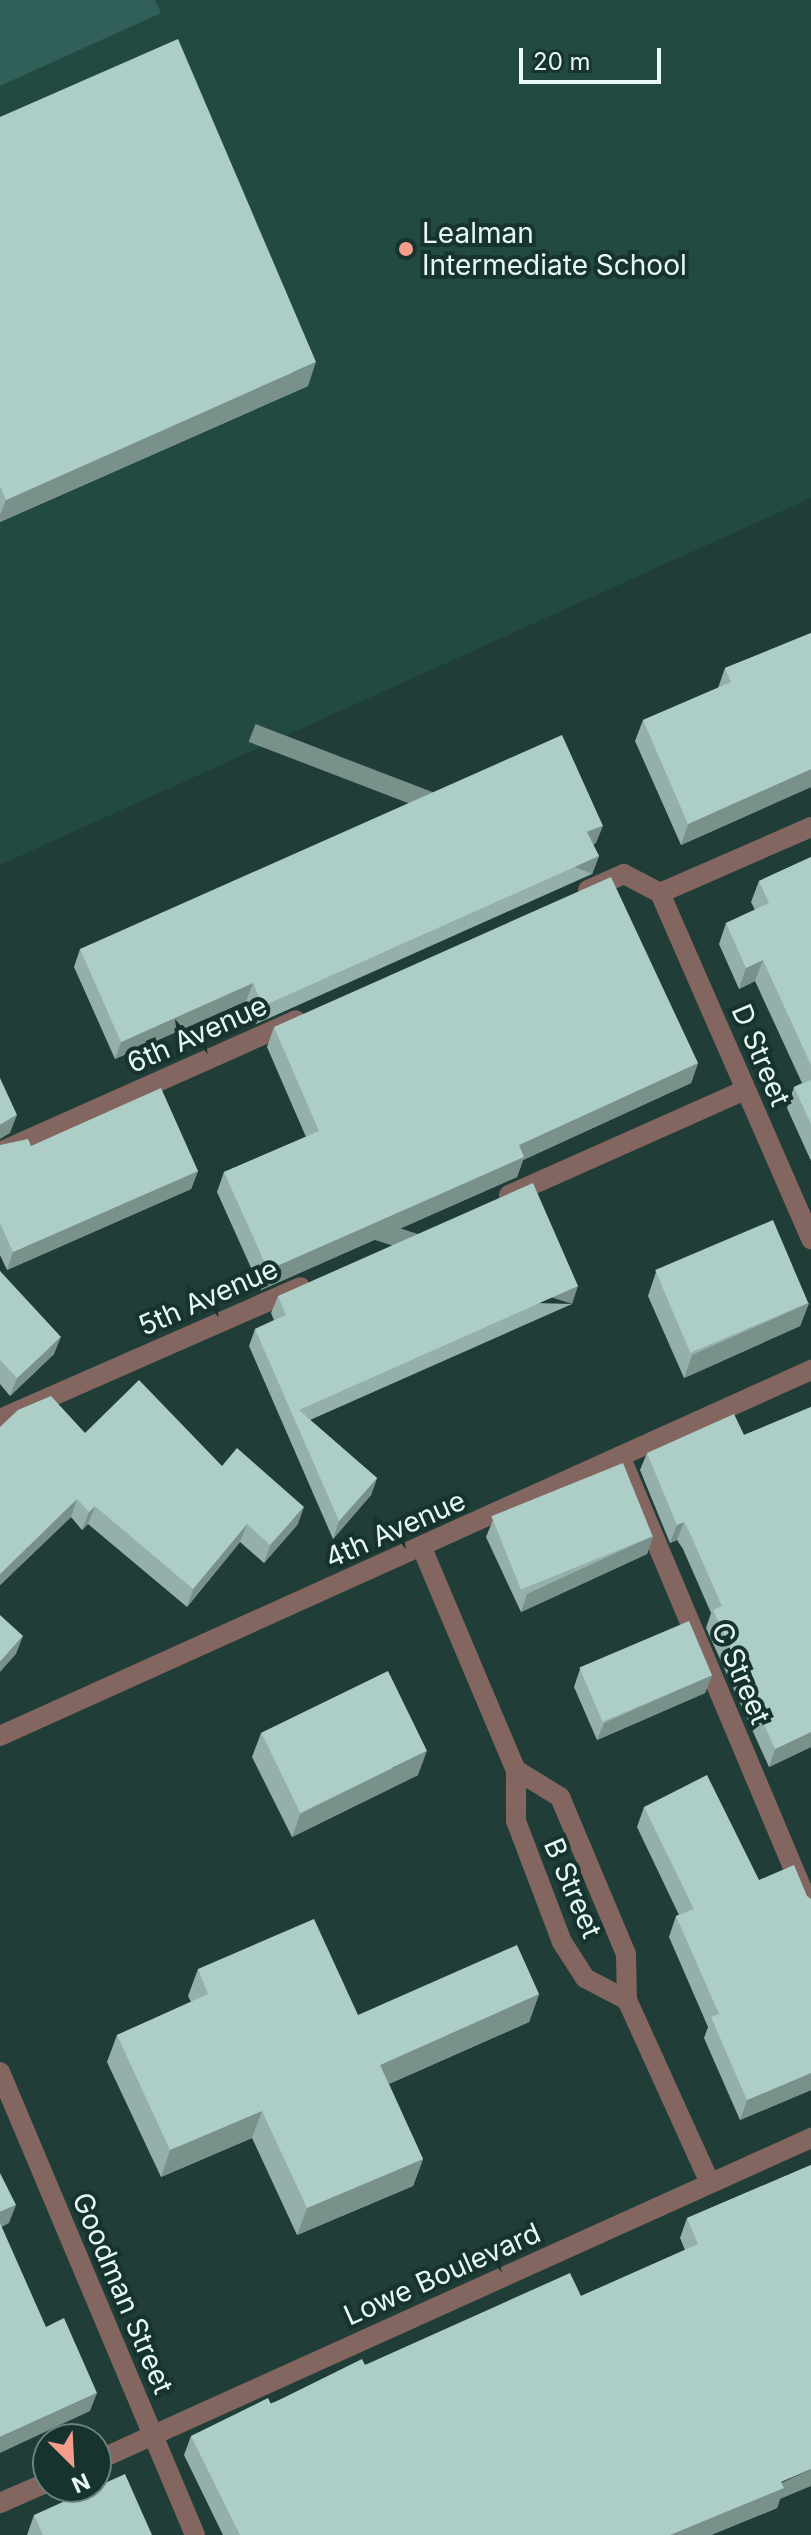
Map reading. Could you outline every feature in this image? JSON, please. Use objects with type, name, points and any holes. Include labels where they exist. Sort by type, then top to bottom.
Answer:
[{"type":"street","points":[[566,900],[624,874],[660,893],[811,827]]},
{"type":"street","name":"D Street","points":[[660,893],[811,1239]]},
{"type":"street","name":"6th Avenue","points":[[0,1152],[319,1010]]},
{"type":"street","points":[[482,1206],[745,1090]]},
{"type":"street","name":"5th Avenue","points":[[0,1419],[321,1277]]},
{"type":"street","name":"4th Avenue","points":[[0,1736],[811,1370]]},
{"type":"street","name":"C Street","points":[[620,1456],[811,1911]]},
{"type":"street","name":"B Street","points":[[422,1548],[516,1770],[516,1821],[562,1942],[585,1978],[627,2000]]},
{"type":"street","name":"B Street","points":[[516,1770],[560,1797],[626,1954],[627,2000],[710,2183]]},
{"type":"street","name":"Goodman Street","points":[[0,2072],[195,2535]]},
{"type":"street","name":"Lowe Boulevard","points":[[112,2454],[811,2138]]},
{"type":"street","points":[[0,2503],[32,2489]]},
{"type":"shaded area","name":"Lealman Intermediate School","points":[[0,0],[811,0],[811,498],[0,865]]},
{"type":"shaded area","points":[[0,0],[155,0],[161,13],[0,86]]},
{"type":"building","points":[[178,39],[316,362],[6,500],[0,486],[0,117]]},
{"type":"building","points":[[811,633],[811,769],[688,824],[643,720],[731,682],[725,668]]},
{"type":"building","points":[[562,735],[603,826],[587,832],[599,856],[263,1006],[253,983],[121,1042],[80,949]]},
{"type":"building","points":[[811,857],[811,1065],[763,960],[746,968],[726,923],[769,903],[759,881]]},
{"type":"building","points":[[611,877],[698,1063],[519,1145],[524,1157],[268,1270],[224,1172],[319,1131],[274,1027]]},
{"type":"building","points":[[0,1078],[17,1115],[0,1125]]},
{"type":"building","points":[[811,1080],[811,1124],[794,1087]]},
{"type":"building","points":[[161,1088],[198,1171],[13,1252],[0,1223],[0,1145],[28,1139],[31,1146]]},
{"type":"building","points":[[533,1183],[578,1286],[299,1410],[377,1478],[339,1521],[255,1329],[286,1315],[278,1296]]},
{"type":"building","points":[[773,1220],[808,1303],[690,1353],[655,1270]]},
{"type":"building","points":[[0,1271],[61,1337],[17,1378],[0,1360]]},
{"type":"building","points":[[139,1380],[222,1466],[237,1448],[304,1507],[270,1545],[247,1524],[193,1589],[95,1506],[89,1512],[77,1499],[0,1574],[0,1427],[18,1410],[51,1396],[85,1433]]},
{"type":"building","points":[[811,1407],[811,1732],[775,1749],[713,1610],[722,1606],[684,1522],[677,1525],[647,1453],[734,1414],[744,1435]]},
{"type":"building","points":[[623,1463],[653,1536],[521,1589],[491,1516]]},
{"type":"building","points":[[0,1615],[23,1636],[0,1662]]},
{"type":"building","points":[[689,1621],[712,1675],[603,1722],[579,1667]]},
{"type":"building","points":[[388,1671],[427,1751],[300,1813],[261,1733]]},
{"type":"building","points":[[707,1775],[759,1880],[794,1865],[811,1899],[811,2073],[747,2100],[711,2017],[719,2014],[676,1916],[694,1909],[644,1807]]},
{"type":"building","points":[[314,1919],[358,2015],[517,1945],[539,1994],[380,2065],[423,2159],[307,2208],[262,2111],[170,2150],[117,2035],[208,1994],[198,1969]]},
{"type":"building","points":[[811,2165],[811,2469],[781,2482],[784,2488],[670,2535],[240,2535],[191,2436],[268,2398],[271,2404],[362,2359],[365,2365],[570,2273],[581,2296],[698,2244],[687,2218]]},
{"type":"building","points":[[0,2173],[16,2205],[0,2212]]},
{"type":"building","points":[[0,2223],[46,2327],[64,2318],[97,2393],[0,2437]]},
{"type":"building","points":[[125,2474],[152,2535],[43,2535],[34,2515],[61,2503],[112,2503],[112,2480]]},
{"type":"place","name":"Lealman Intermediate School","points":[[406,249]]}]
